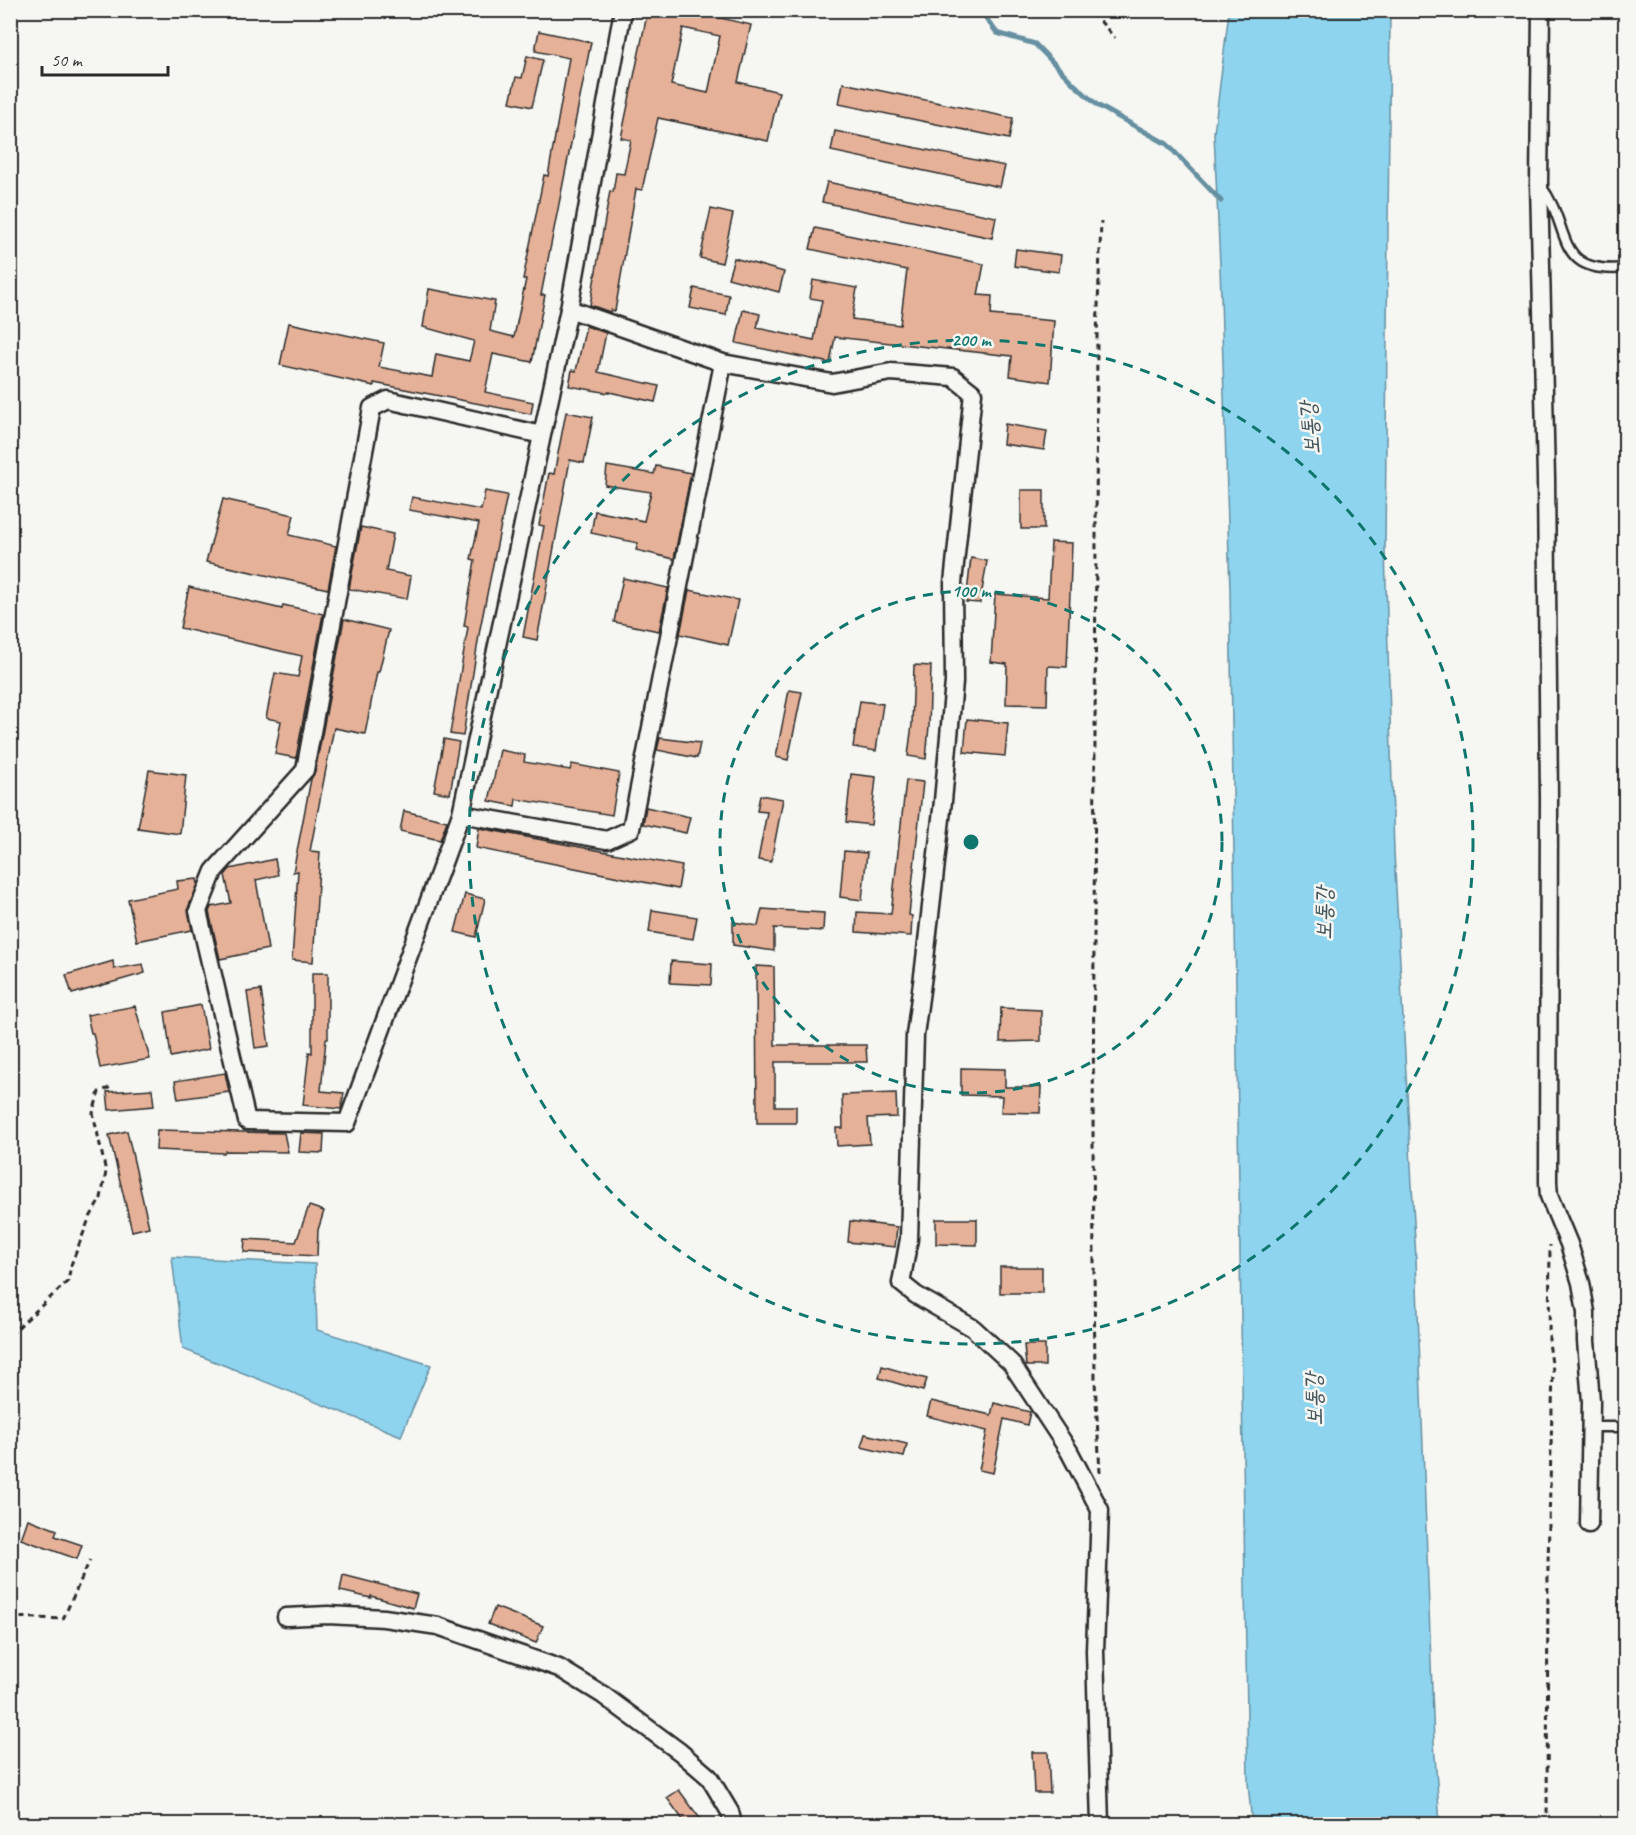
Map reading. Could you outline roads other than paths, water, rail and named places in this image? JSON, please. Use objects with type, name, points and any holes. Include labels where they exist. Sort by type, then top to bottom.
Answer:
[{"type":"street","points":[[542,435],[388,400],[372,408],[305,771],[214,871],[198,911],[247,1121],[347,1123],[460,814],[542,435],[569,309],[623,10]]},
{"type":"street","points":[[1541,10],[1539,183],[1548,613],[1548,1182],[1549,1196],[1569,1244],[1587,1311],[1591,1427],[1589,1524]]},
{"type":"street","points":[[569,309],[723,363],[832,383],[891,372],[953,377],[974,393],[952,583],[954,682],[926,957],[915,1035],[909,1239],[901,1283],[916,1295],[973,1328],[1011,1363],[1069,1451],[1100,1510],[1095,1651],[1100,1824]]},
{"type":"street","points":[[460,814],[607,840],[631,829],[723,363]]},
{"type":"street","points":[[286,1617],[328,1615],[384,1618],[438,1626],[559,1668],[611,1701],[680,1752],[709,1777],[730,1812],[733,1824]]},
{"type":"lane","points":[[1539,183],[1550,198],[1568,250],[1578,261],[1594,268],[1626,268]]},
{"type":"lane","points":[[1591,1427],[1626,1427]]},
{"type":"water","name":"보통강","points":[[1229,11],[1390,11],[1385,549],[1394,852],[1416,1259],[1434,1743],[1440,1824],[1252,1824],[1248,1783],[1230,590],[1214,133]]},
{"type":"water","points":[[172,1257],[315,1264],[317,1330],[431,1365],[401,1436],[183,1349]]},
{"type":"waterway","points":[[980,10],[997,33],[1035,44],[1097,105],[1167,144],[1221,201]]}]
